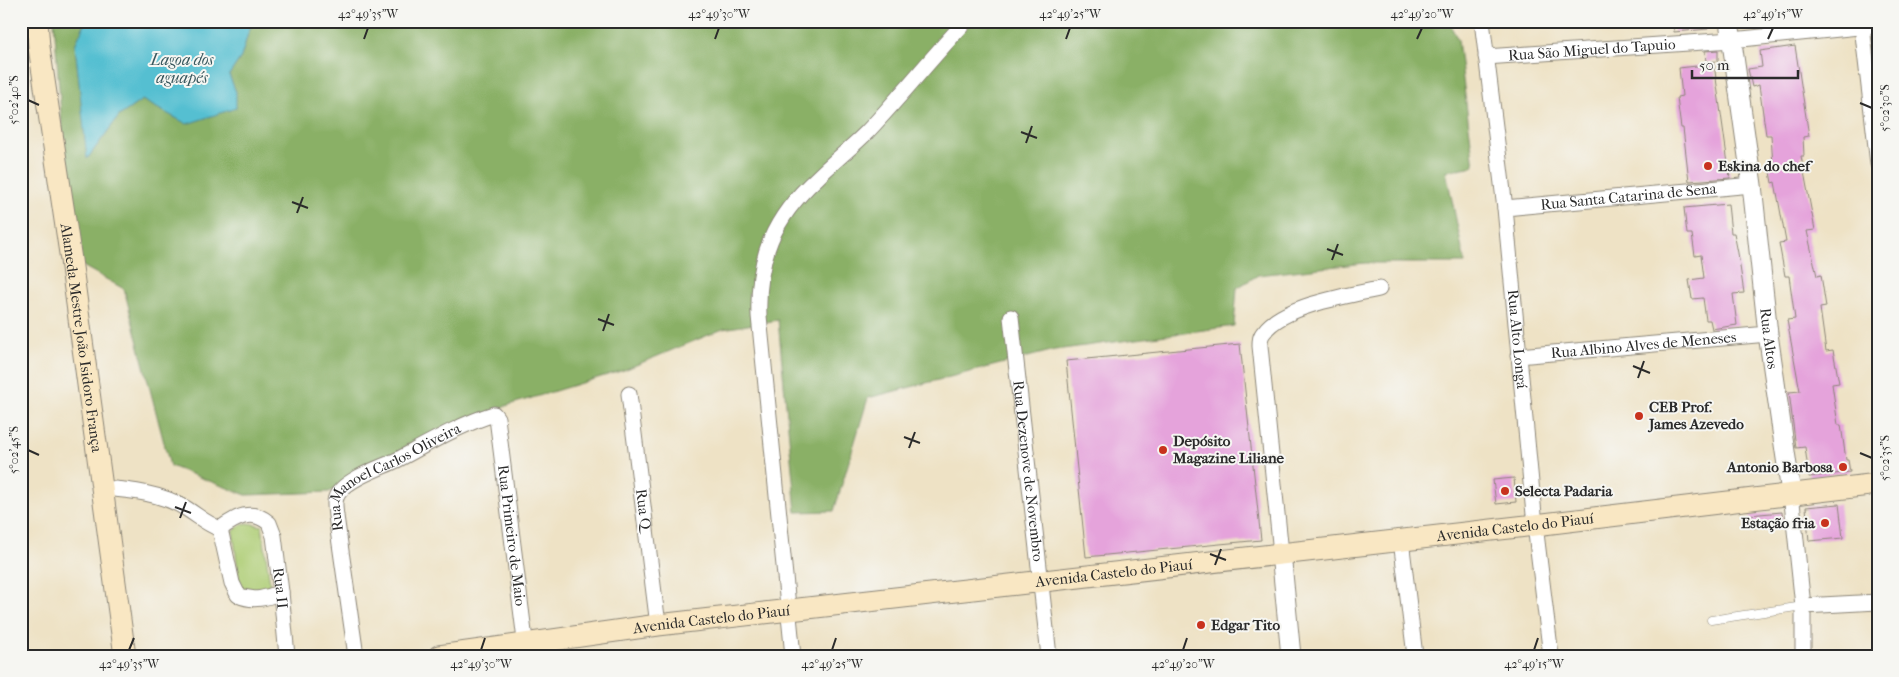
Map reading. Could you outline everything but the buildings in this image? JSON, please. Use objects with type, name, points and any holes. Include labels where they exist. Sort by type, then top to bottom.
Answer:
[{"type":"main road","name":"Alameda Mestre João Isidoro França","points":[[37,21],[40,57],[72,269],[125,656]]},
{"type":"main road","name":"Avenida Castelo do Piauí","points":[[439,656],[526,650],[658,625],[1878,484]]},
{"type":"street","points":[[793,656],[759,316],[760,279],[765,253],[774,230],[796,199],[866,133],[966,21]]},
{"type":"street","name":"Rua Alto Longá","points":[[1482,21],[1505,208],[1535,525],[1551,656]]},
{"type":"street","name":"Rua Altos","points":[[1729,21],[1752,185],[1768,334],[1791,494],[1803,606],[1803,656]]},
{"type":"street","name":"Rua São Miguel do Tapuio","points":[[1486,57],[1732,40],[1878,25]]},
{"type":"street","points":[[1862,26],[1878,164]]},
{"type":"street","name":"Rua Santa Catarina de Sena","points":[[1505,208],[1752,185]]},
{"type":"street","points":[[1291,656],[1260,346],[1261,336],[1268,327],[1302,308],[1379,289]]},
{"type":"street","name":"Rua Dezenove de Novembro","points":[[1011,317],[1049,656]]},
{"type":"street","name":"Rua Albino Alves de Meneses","points":[[1518,356],[1768,334]]},
{"type":"street","name":"Rua Q","points":[[629,394],[658,625]]},
{"type":"street","name":"Rua Primeiro de Maio","points":[[494,414],[498,428],[526,650]]},
{"type":"street","name":"Rua Manoel Carlos Oliveira","points":[[356,656],[334,505],[337,495],[345,486],[353,481],[429,443],[494,414]]},
{"type":"street","points":[[101,488],[147,493],[186,508],[206,524],[220,529],[232,583],[238,594],[252,599],[281,592]]},
{"type":"street","name":"Rua II","points":[[220,529],[236,517],[256,516],[270,523],[274,536],[287,656]]},
{"type":"street","points":[[1401,540],[1415,656]]},
{"type":"street","points":[[1803,606],[1878,602]]},
{"type":"lane","points":[[1711,620],[1803,606]]},
{"type":"green space","points":[[54,21],[86,21],[75,45],[88,158],[119,116],[142,100],[187,123],[236,92],[229,75],[241,57],[249,30],[255,21],[1448,21],[1458,40],[1474,166],[1446,171],[1465,263],[1365,263],[1258,275],[1237,288],[1234,326],[1055,350],[868,398],[834,511],[796,512],[778,320],[723,329],[624,370],[499,408],[329,492],[246,495],[170,466],[124,289],[72,260]]},
{"type":"green space","points":[[248,523],[262,526],[270,584],[263,590],[256,592],[240,588],[233,531],[242,524]]},
{"type":"water","name":"Lagoa dos aguapés","points":[[86,21],[255,21],[249,30],[241,57],[229,75],[236,92],[236,108],[187,124],[142,100],[119,116],[87,159],[75,45]]},
{"type":"place","name":"Eskina do chef","points":[[1708,166]]},
{"type":"place","name":"CEB Prof. James Azevedo","points":[[1639,416]]},
{"type":"place","name":"Depósito Magazine Liliane","points":[[1163,450]]},
{"type":"place","name":"Antonio Barbosa","points":[[1843,467]]},
{"type":"place","name":"Selecta Padaria","points":[[1505,491]]},
{"type":"place","name":"Estação fria","points":[[1825,523]]},
{"type":"place","name":"Edgar Tito","points":[[1201,625]]}]
